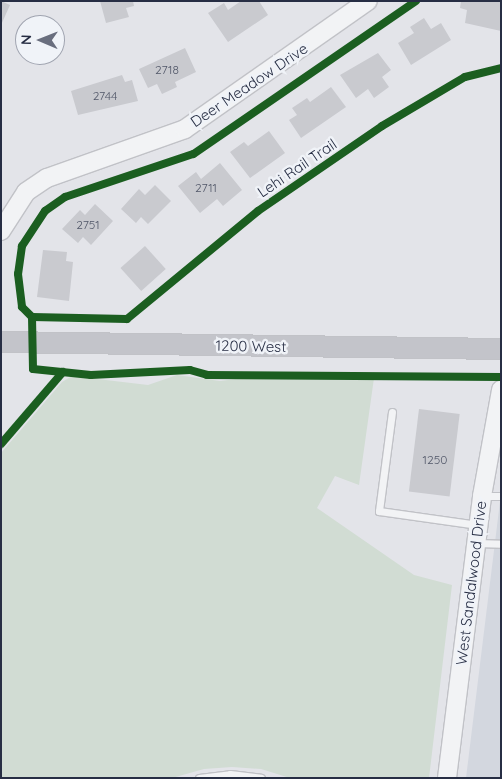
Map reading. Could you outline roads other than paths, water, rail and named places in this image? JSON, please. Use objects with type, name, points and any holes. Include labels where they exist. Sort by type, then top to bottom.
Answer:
[{"type":"main road","name":"1200 West","points":[[1,342],[501,349]]},
{"type":"street","name":"Deer Meadow Drive","points":[[1,231],[26,192],[47,178],[185,129],[368,1]]},
{"type":"street","name":"West Sandalwood Drive","points":[[447,778],[482,496],[501,390]]},
{"type":"lane","points":[[392,412],[379,511],[479,525]]},
{"type":"lane","points":[[482,496],[501,496]]},
{"type":"lane","points":[[476,543],[501,544]]},
{"type":"lane","points":[[199,778],[230,774],[261,778]]}]
